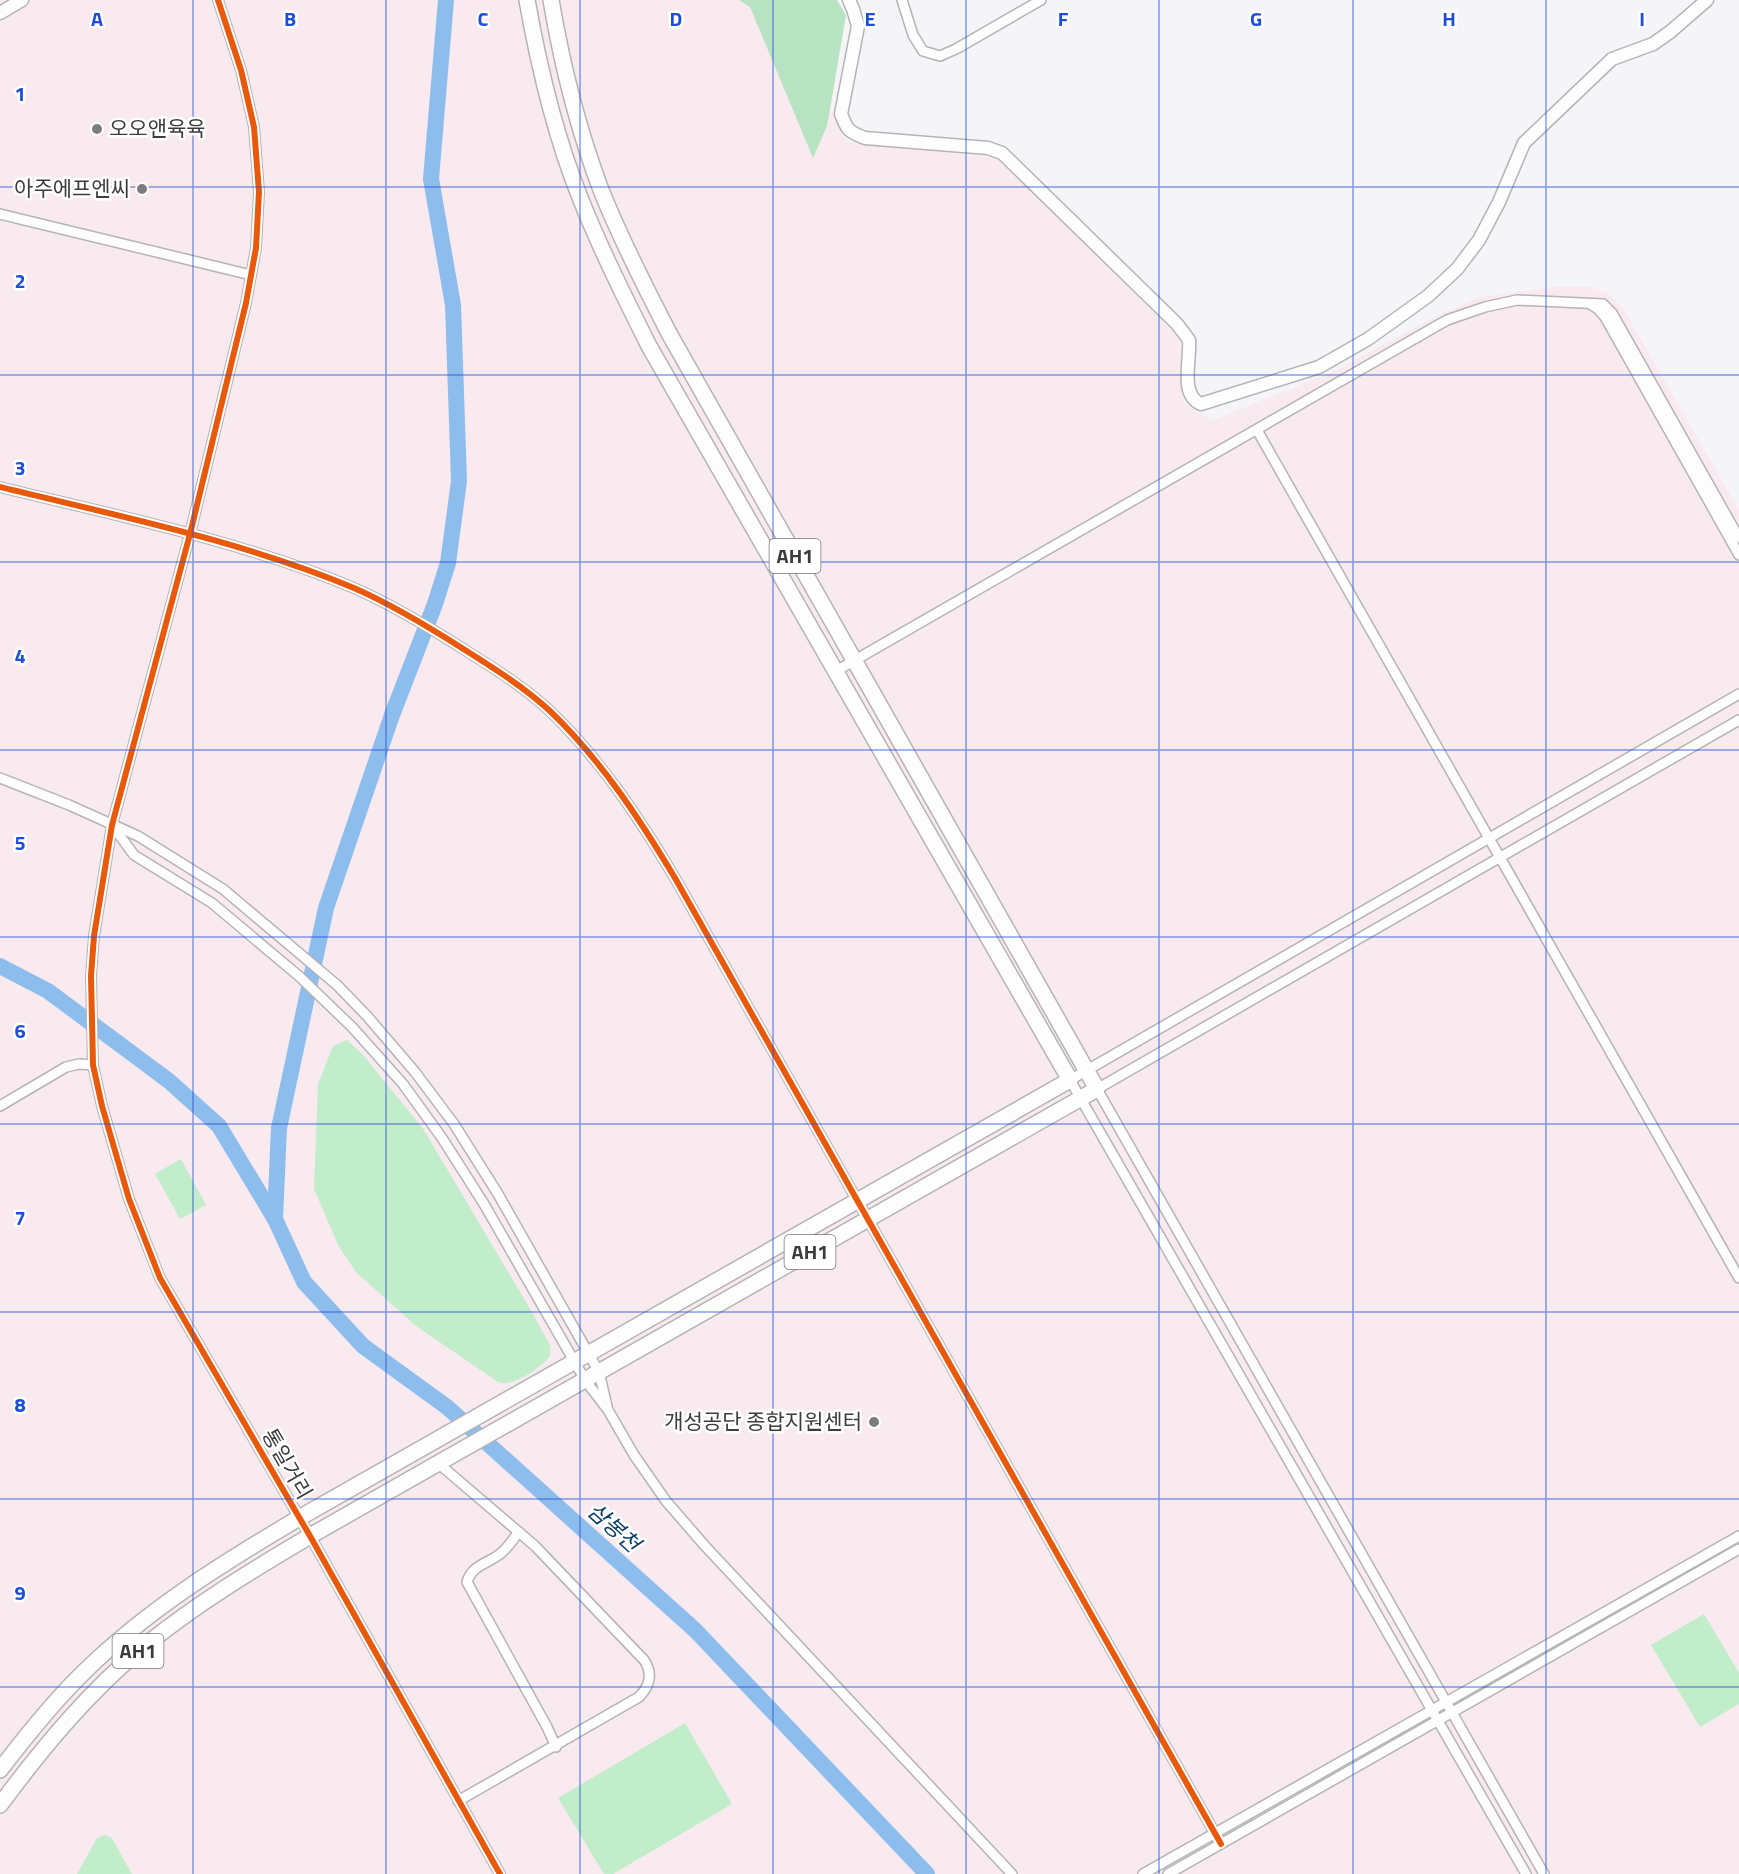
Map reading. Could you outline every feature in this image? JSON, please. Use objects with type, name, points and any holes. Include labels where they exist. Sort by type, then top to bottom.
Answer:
[{"type":"main road","name":"AH1","points":[[0,1770],[48,1711],[84,1672],[113,1645],[200,1580],[299,1518],[1070,1080],[650,346],[612,271],[580,198],[555,126],[527,0]]},
{"type":"main road","name":"AH1","points":[[0,1805],[93,1693],[145,1645],[204,1602],[310,1536],[1097,1089],[670,335],[633,262],[602,190],[578,120],[558,44],[551,0]]},
{"type":"street","points":[[0,13],[22,0]]},
{"type":"street","name":"통일거리","points":[[218,0],[241,70],[255,138],[259,192],[255,248],[251,275],[190,534],[112,825],[94,936],[91,976],[93,1065],[114,1154],[160,1278],[310,1536],[500,1874]]},
{"type":"street","points":[[849,0],[858,26],[842,114],[850,133],[865,138],[988,148],[1002,153],[1177,324],[1190,340],[1187,373],[1191,396],[1194,402],[1201,405],[1319,367],[1368,339],[1428,296],[1457,269],[1479,240],[1499,202],[1524,143],[1612,58],[1653,44],[1670,33],[1707,0]]},
{"type":"street","points":[[902,0],[913,35],[923,51],[940,56],[1041,0]]},
{"type":"street","points":[[0,214],[251,275]]},
{"type":"street","points":[[836,670],[1446,320],[1516,300],[1603,304],[1612,313],[1739,538]]},
{"type":"street","points":[[1585,302],[1598,309],[1605,317],[1739,555]]},
{"type":"street","points":[[1257,430],[1739,1278]]},
{"type":"street","points":[[0,488],[190,534],[284,562],[388,604],[524,688],[581,744],[623,796],[675,878],[1221,1844]]},
{"type":"street","points":[[1526,1874],[1070,1080],[1739,694]]},
{"type":"street","points":[[1544,1874],[1097,1089],[1739,720]]},
{"type":"street","points":[[0,778],[69,805],[138,836],[223,889],[301,953],[367,1016],[415,1072],[454,1124],[498,1194],[599,1372],[608,1410]]},
{"type":"street","points":[[112,825],[134,855],[212,903],[300,977],[333,1008],[403,1084],[437,1130],[514,1254],[585,1380],[608,1410],[634,1455],[666,1501],[705,1546],[1012,1874]]},
{"type":"street","points":[[0,1106],[66,1067],[79,1064],[93,1065]]},
{"type":"street","points":[[438,1463],[519,1532],[576,1587],[644,1659],[650,1674],[645,1691],[639,1697],[556,1747],[458,1801]]},
{"type":"street","points":[[519,1532],[499,1555],[474,1569],[467,1581],[556,1747]]},
{"type":"street","points":[[1143,1874],[1739,1536]]},
{"type":"street","points":[[1168,1874],[1739,1549]]},
{"type":"shaded area","points":[[0,0],[837,0],[846,15],[830,111],[847,141],[997,158],[1177,336],[1184,358],[1179,370],[1184,404],[1213,420],[1332,372],[1442,313],[1480,297],[1554,287],[1591,287],[1608,293],[1623,308],[1739,510],[1739,1874],[0,1874]]},
{"type":"green space","points":[[739,0],[837,0],[846,15],[827,126],[813,158],[750,7]]},
{"type":"green space","points":[[347,1040],[364,1056],[424,1130],[550,1345],[550,1356],[526,1375],[511,1382],[498,1382],[416,1326],[356,1272],[339,1247],[314,1189],[318,1084],[333,1046]]},
{"type":"green space","points":[[181,1159],[206,1205],[180,1219],[155,1174]]},
{"type":"green space","points":[[1704,1614],[1739,1673],[1739,1704],[1700,1727],[1651,1645]]},
{"type":"green space","points":[[685,1723],[732,1804],[613,1874],[604,1874],[558,1798]]},
{"type":"green space","points":[[105,1835],[112,1838],[132,1874],[77,1874],[97,1838]]},
{"type":"waterway","points":[[275,1219],[279,1128],[326,908],[392,715],[435,604],[448,563],[459,481],[453,305],[431,179],[446,0]]},
{"type":"waterway","name":"삼봉천","points":[[0,966],[48,991],[169,1081],[219,1126],[275,1219],[304,1282],[363,1346],[447,1407],[695,1630],[927,1874]]},
{"type":"cycle path","points":[[218,0],[241,70],[254,127],[259,192],[256,248],[246,303],[190,534],[112,825],[94,936],[91,976],[93,1065],[102,1106],[129,1199],[160,1278],[310,1536],[500,1874]]},
{"type":"cycle path","points":[[0,487],[224,543],[268,556],[354,588],[411,617],[498,671],[540,702],[569,730],[618,790],[675,878],[1221,1844]]},
{"type":"place","name":"오오앤육육","points":[[97,129]]},
{"type":"place","name":"아주에프엔씨","points":[[142,189]]},
{"type":"place","name":"개성공단 종합지원센터","points":[[874,1422]]}]
